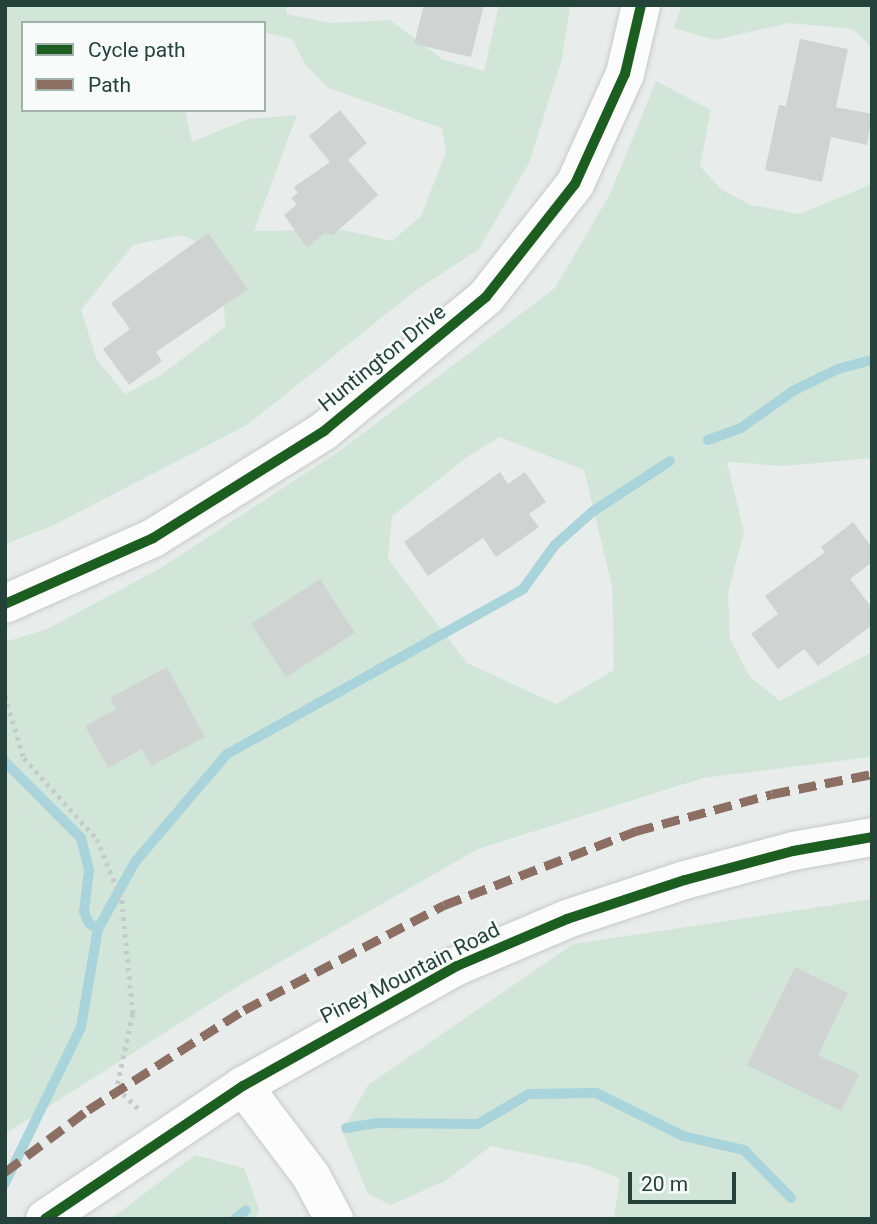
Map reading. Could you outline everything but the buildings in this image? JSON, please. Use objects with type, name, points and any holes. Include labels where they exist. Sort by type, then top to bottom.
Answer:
[{"type":"street","name":"Huntington Drive","points":[[5,604],[152,538],[324,431],[486,298],[575,184],[625,74],[641,5]]},
{"type":"street","name":"Piney Mountain Road","points":[[45,1219],[166,1135],[243,1086],[457,966],[567,919],[793,851],[872,837]]},
{"type":"street","points":[[243,1086],[311,1176],[334,1219]]},
{"type":"path","points":[[5,696],[24,758],[97,839],[122,900],[134,1014],[117,1088],[166,1135]]},
{"type":"green space","points":[[5,5],[286,5],[287,14],[331,23],[390,20],[442,59],[484,71],[499,5],[570,5],[562,59],[529,163],[479,249],[415,291],[247,425],[52,526],[5,544]],"holes":[[[21,21],[266,21],[266,32],[292,39],[305,64],[328,88],[442,128],[446,152],[421,216],[392,241],[343,230],[254,231],[297,115],[248,119],[192,142],[185,112],[21,112]],[[182,235],[222,254],[225,327],[161,375],[125,394],[97,360],[81,310],[133,245]]]},
{"type":"green space","points":[[682,5],[872,5],[872,48],[853,29],[789,23],[715,40],[674,28]]},
{"type":"green space","points":[[656,81],[711,110],[700,166],[722,190],[751,205],[799,214],[872,184],[872,458],[785,466],[727,462],[744,532],[728,592],[730,639],[750,677],[780,701],[872,652],[872,757],[703,778],[478,849],[240,985],[5,1134],[5,642],[47,629],[159,569],[341,450],[555,288],[610,194]],"holes":[[[500,437],[584,470],[612,586],[614,670],[556,704],[467,663],[388,559],[392,516],[470,455]]]},
{"type":"green space","points":[[872,899],[872,1219],[614,1219],[620,1179],[589,1166],[491,1146],[445,1181],[391,1205],[368,1194],[342,1131],[368,1085],[573,944]]},
{"type":"green space","points":[[195,1155],[244,1168],[259,1209],[256,1219],[111,1219]]},
{"type":"waterway","points":[[708,440],[741,428],[793,391],[838,369],[872,360]]},
{"type":"waterway","points":[[5,1183],[81,1027],[98,929],[135,862],[227,754],[523,589],[555,545],[592,512],[670,461]]},
{"type":"waterway","points":[[5,762],[81,838],[89,870],[84,912],[89,923],[98,929]]},
{"type":"waterway","points":[[346,1128],[377,1123],[478,1124],[529,1094],[596,1093],[683,1136],[744,1150],[791,1198]]},
{"type":"waterway","points":[[235,1219],[246,1210]]},
{"type":"marked path","points":[[5,1172],[88,1110],[244,1010],[444,905],[636,831],[772,794],[872,774]]},
{"type":"cycle path","points":[[5,604],[153,538],[324,431],[486,297],[575,184],[625,74],[641,5]]},
{"type":"cycle path","points":[[45,1219],[243,1086],[457,966],[567,919],[685,880],[793,851],[872,837]]}]
